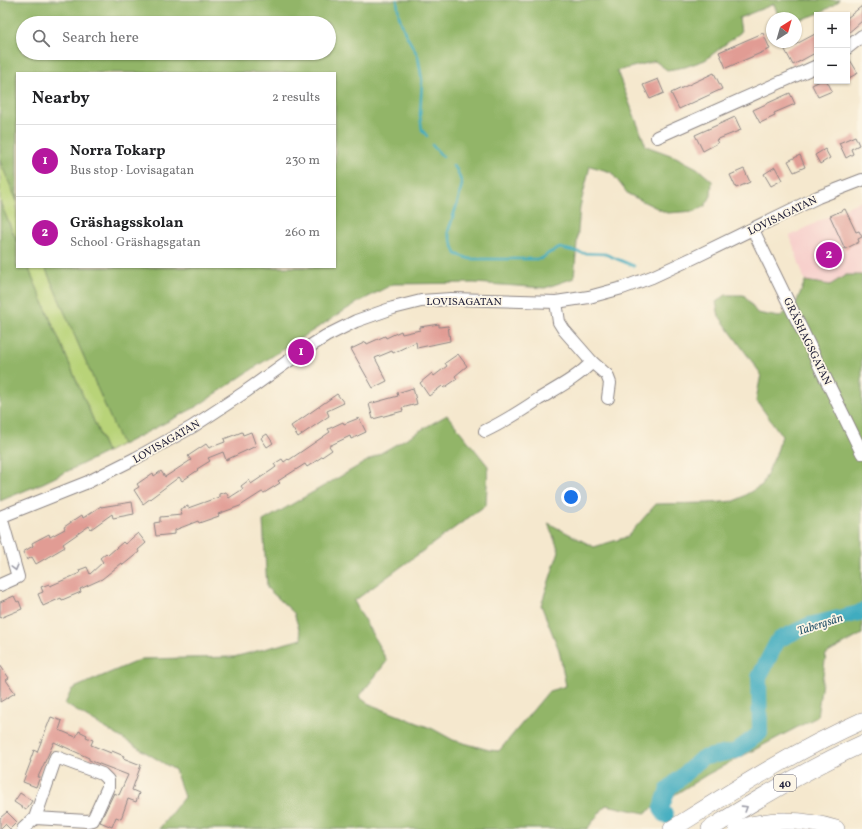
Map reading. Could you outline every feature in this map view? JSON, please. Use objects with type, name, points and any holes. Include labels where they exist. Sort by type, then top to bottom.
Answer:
[{"type":"highway","points":[[738,787],[808,739],[862,710]]},
{"type":"highway","name":"40","points":[[672,829],[738,787],[814,744],[862,721]]},
{"type":"highway","name":"40","points":[[711,828],[779,786],[862,744]]},
{"type":"highway","points":[[737,829],[761,823],[779,821],[815,824],[836,829]]},
{"type":"street","points":[[850,46],[862,36]]},
{"type":"street","points":[[657,138],[814,67]]},
{"type":"street","name":"LOVISAGATAN","points":[[1,517],[88,482],[136,458],[192,427],[313,344],[356,320],[393,308],[438,300],[557,307],[628,286],[652,277],[753,230],[818,197],[862,180]]},
{"type":"street","name":"GRÄSHAGSGATAN","points":[[753,230],[862,453]]},
{"type":"street","points":[[557,307],[559,322],[564,330],[592,362],[607,375],[610,383],[608,398]]},
{"type":"street","points":[[485,431],[504,422],[569,381],[592,362]]},
{"type":"street","points":[[0,585],[18,577],[1,517]]},
{"type":"street","points":[[23,829],[35,818],[56,757],[102,774],[108,780],[108,788],[94,820],[87,821],[35,818]]},
{"type":"shaded area","points":[[862,200],[862,275],[846,275],[830,285],[805,281],[790,236]]},
{"type":"green space","points":[[0,0],[840,0],[821,12],[814,12],[814,15],[802,18],[802,12],[777,12],[774,4],[739,18],[741,32],[705,60],[685,67],[667,70],[655,61],[617,71],[646,146],[676,157],[697,168],[712,181],[711,196],[705,206],[695,211],[667,213],[628,194],[611,172],[590,166],[580,207],[574,278],[545,288],[474,283],[393,284],[355,304],[260,364],[196,407],[122,445],[45,268],[336,268],[336,72],[16,72],[16,199],[0,161]]},
{"type":"green space","points":[[0,161],[16,199],[16,240],[0,202]]},
{"type":"green space","points":[[0,202],[16,240],[16,268],[28,268],[107,452],[43,483],[0,501]]},
{"type":"green space","points":[[28,268],[45,268],[122,444],[107,452]]},
{"type":"green space","points":[[846,275],[862,275],[862,634],[826,654],[817,717],[708,774],[645,813],[606,805],[587,829],[159,829],[184,797],[175,770],[65,704],[72,689],[142,659],[234,657],[302,639],[294,613],[267,588],[263,521],[447,415],[488,466],[486,505],[354,601],[387,661],[359,697],[369,704],[433,729],[453,740],[489,750],[499,751],[549,691],[566,686],[559,650],[541,605],[559,551],[548,523],[594,547],[627,537],[656,504],[735,501],[762,485],[776,454],[782,436],[756,400],[761,374],[719,316],[716,302],[726,295],[744,295],[757,313],[779,317],[795,306],[805,281],[830,285]]},
{"type":"building","points":[[862,6],[862,21],[850,31],[850,16]]},
{"type":"building","points":[[763,33],[766,40],[766,48],[770,49],[726,68],[719,52]]},
{"type":"building","points":[[814,35],[814,54],[793,65],[785,50],[789,48],[802,48],[802,41]]},
{"type":"building","points":[[850,60],[858,73],[850,77]]},
{"type":"building","points":[[714,73],[722,89],[679,109],[671,93]]},
{"type":"building","points":[[658,79],[664,93],[650,99],[643,85]]},
{"type":"building","points":[[828,84],[832,91],[818,97],[812,85]]},
{"type":"building","points":[[790,93],[795,104],[774,113],[775,116],[760,123],[753,110]]},
{"type":"building","points":[[735,117],[741,130],[716,140],[718,143],[703,151],[695,135]]},
{"type":"building","points":[[855,136],[859,145],[851,149],[853,154],[846,158],[839,143]]},
{"type":"building","points":[[825,149],[830,158],[820,164],[815,155]]},
{"type":"building","points":[[800,155],[805,167],[794,172],[788,161]]},
{"type":"building","points":[[775,167],[782,180],[771,186],[764,174]]},
{"type":"building","points":[[744,169],[750,182],[736,188],[730,175]]},
{"type":"building","points":[[845,209],[856,232],[859,231],[862,237],[858,239],[859,242],[845,249],[830,216]]},
{"type":"building","points":[[439,324],[439,327],[448,326],[450,341],[417,348],[416,342],[393,353],[392,351],[375,358],[387,381],[373,388],[351,349],[385,336],[386,338],[401,331],[402,334],[420,330],[420,327]]},
{"type":"building","points":[[458,354],[467,366],[455,376],[457,379],[444,388],[442,386],[429,396],[420,383],[432,373],[434,376],[447,366],[445,363]]},
{"type":"building","points":[[413,388],[417,404],[402,408],[403,411],[373,419],[369,404],[398,396],[397,393]]},
{"type":"building","points":[[337,394],[344,403],[327,411],[329,416],[298,437],[291,426]]},
{"type":"building","points":[[359,418],[366,432],[351,439],[350,436],[329,446],[332,450],[307,467],[305,464],[278,481],[280,483],[264,493],[262,492],[240,506],[218,514],[219,516],[199,523],[198,521],[175,530],[175,534],[156,536],[154,523],[160,522],[160,517],[182,515],[180,509],[188,506],[188,508],[219,497],[219,494],[226,492],[229,498],[243,489],[241,486],[249,480],[251,484],[276,467],[274,464],[282,459],[284,462],[288,459],[289,460],[330,432],[328,429],[343,422],[344,424]]},
{"type":"building","points":[[242,432],[243,435],[251,432],[256,446],[226,460],[223,452],[208,458],[210,461],[197,469],[198,470],[182,481],[179,477],[143,504],[134,490],[139,487],[137,484],[153,473],[154,476],[161,471],[165,477],[191,460],[188,456],[206,444],[209,448],[225,442],[224,439]]},
{"type":"building","points":[[267,434],[273,443],[267,447],[261,438]]},
{"type":"building","points":[[132,502],[134,514],[113,518],[112,514],[91,529],[89,526],[63,544],[65,547],[36,564],[32,557],[27,560],[23,552],[33,546],[32,543],[49,534],[50,537],[65,529],[64,527],[82,515],[83,518],[101,506]]},
{"type":"building","points":[[138,533],[146,543],[138,550],[139,552],[123,565],[122,563],[102,579],[80,589],[81,592],[62,600],[61,598],[43,606],[38,594],[43,592],[41,587],[49,584],[50,586],[80,573],[79,570],[87,567],[90,574],[103,562],[100,558],[106,553],[108,555],[123,542],[125,544]]},
{"type":"building","points":[[14,596],[17,602],[19,601],[22,609],[0,618],[0,602]]},
{"type":"building","points":[[0,665],[9,678],[6,680],[15,693],[0,702]]},
{"type":"building","points":[[51,717],[62,721],[59,730],[76,737],[79,731],[87,735],[86,737],[93,740],[91,745],[111,753],[112,751],[124,756],[123,758],[141,765],[132,790],[139,793],[136,802],[128,799],[121,819],[116,817],[112,827],[100,822],[114,793],[119,795],[128,775],[89,760],[89,758],[54,742],[38,777],[40,777],[36,787],[23,782],[34,750],[37,752]]},
{"type":"building","points":[[20,793],[32,801],[26,810],[14,802]]},
{"type":"building","points":[[7,812],[17,822],[10,829],[5,824],[0,829],[0,818]]},
{"type":"waterway","points":[[397,0],[399,16],[405,33],[418,56],[422,80],[420,115],[422,130],[427,136]]},
{"type":"waterway","points":[[432,145],[443,157]]},
{"type":"waterway","points":[[453,166],[457,170],[462,184],[448,232],[456,254],[470,259],[541,259],[560,248],[583,253],[605,254],[634,266]]},
{"type":"waterway","name":"Tabergsån","points":[[666,816],[661,809],[668,789],[702,758],[736,751],[760,733],[759,677],[778,640],[809,625],[862,611]]},
{"type":"place","name":"Gräshagsskolan","points":[[829,255]]},
{"type":"place","name":"Norra Tokarp","points":[[301,352]]}]
